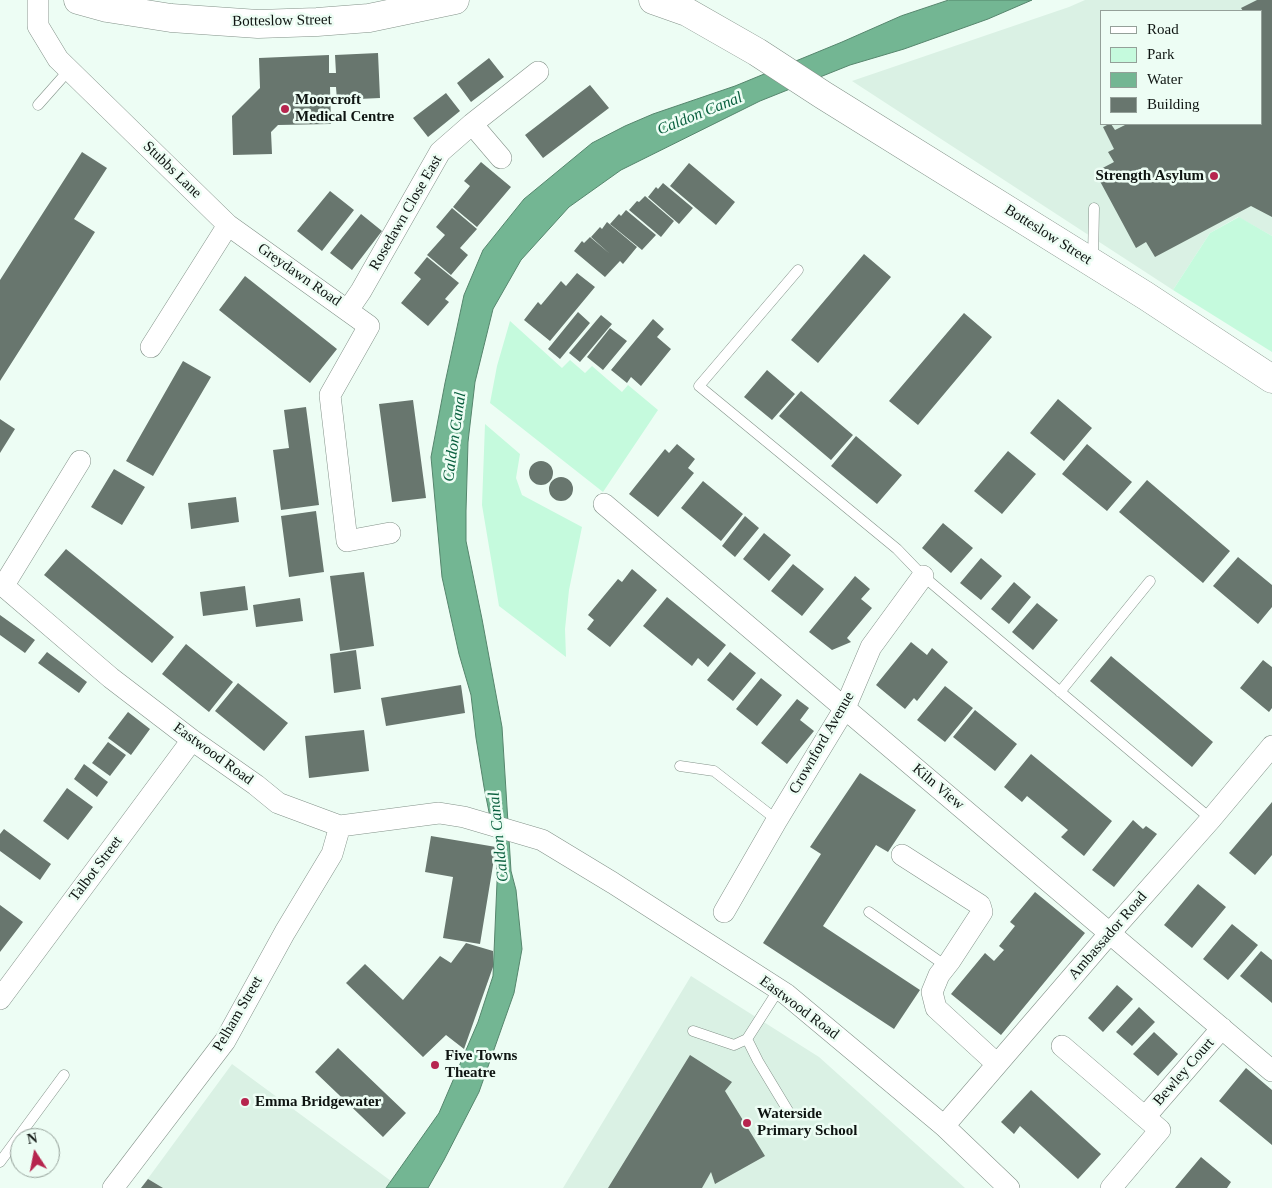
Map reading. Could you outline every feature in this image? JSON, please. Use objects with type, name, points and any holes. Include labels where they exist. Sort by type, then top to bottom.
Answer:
[{"type":"street","name":"Stubbs Lane","points":[[38,0],[38,26],[58,59],[228,225]]},
{"type":"street","name":"Botteslow Street","points":[[78,0],[107,8],[165,9],[258,24],[369,18],[442,1]]},
{"type":"street","name":"Botteslow Street","points":[[653,0],[687,12],[757,52],[1146,296],[1272,380]]},
{"type":"street","name":"Rosedawn Close East","points":[[348,310],[361,291],[440,152],[538,72]]},
{"type":"street","points":[[472,124],[501,158]]},
{"type":"street","name":"Greydawn Road","points":[[228,225],[369,326],[330,395],[347,541],[390,533]]},
{"type":"street","points":[[151,347],[228,225]]},
{"type":"street","points":[[2,584],[80,461]]},
{"type":"street","name":"Kiln View","points":[[604,504],[1272,1070]]},
{"type":"street","name":"Crownford Avenue","points":[[724,912],[845,708],[870,647],[923,576]]},
{"type":"street","name":"Eastwood Road","points":[[2,584],[110,678],[278,803],[340,826],[438,813],[464,817],[542,840],[614,883],[786,994],[944,1126],[1009,1188]]},
{"type":"street","name":"Talbot Street","points":[[0,999],[192,740]]},
{"type":"street","name":"Ambassador Road","points":[[944,1126],[1211,819],[1272,746]]},
{"type":"street","name":"Pelham Street","points":[[113,1188],[225,1041],[284,932],[332,854],[340,826]]},
{"type":"street","points":[[902,855],[980,905],[982,912],[940,975],[932,992],[936,1008],[997,1064]]},
{"type":"street","name":"Bewley Court","points":[[1145,1117],[1222,1028]]},
{"type":"street","points":[[1062,1046],[1160,1130],[1111,1188]]},
{"type":"lane","points":[[38,105],[69,70]]},
{"type":"lane","points":[[1093,263],[1094,208]]},
{"type":"lane","points":[[798,270],[699,386],[897,549],[923,576],[1211,819]]},
{"type":"lane","points":[[1060,692],[1150,581]]},
{"type":"lane","points":[[680,766],[714,770],[777,820]]},
{"type":"lane","points":[[869,912],[946,966]]},
{"type":"lane","points":[[693,1032],[734,1045],[747,1039],[779,990]]},
{"type":"lane","points":[[747,1039],[790,1114]]},
{"type":"lane","points":[[0,1162],[64,1075]]},
{"type":"shaded area","points":[[1085,0],[1272,0],[1272,236],[1238,217],[1210,233],[1173,290],[852,81]]},
{"type":"shaded area","name":"Waterside Primary School","points":[[691,976],[819,1057],[965,1188],[563,1188]]},
{"type":"shaded area","name":"Emma Bridgewater","points":[[232,1064],[391,1181],[386,1188],[141,1188]]},
{"type":"green space","points":[[1239,217],[1272,236],[1272,352],[1173,290],[1210,233]]},
{"type":"green space","points":[[510,321],[562,368],[570,360],[585,373],[592,366],[622,392],[628,385],[658,410],[603,492],[490,403],[497,366]]},
{"type":"green space","points":[[485,424],[520,454],[516,478],[522,495],[582,527],[569,590],[565,629],[566,657],[499,606],[482,505]]},
{"type":"water","name":"Caldon Canal","points":[[949,0],[1032,0],[988,19],[904,49],[850,65],[760,101],[621,170],[569,207],[521,260],[493,309],[475,382],[468,442],[466,541],[502,727],[511,871],[516,890],[522,949],[514,993],[479,1092],[444,1160],[428,1188],[386,1188],[439,1113],[478,1022],[493,976],[497,882],[496,847],[484,787],[471,695],[459,654],[442,577],[431,457],[464,295],[483,250],[524,199],[592,143],[653,114],[735,86],[901,16]]},
{"type":"building","name":"Strength Asylum","points":[[1257,0],[1272,0],[1272,217],[1251,206],[1155,257],[1146,242],[1136,248],[1095,172],[1114,162],[1108,152],[1114,149],[1103,127],[1112,125],[1115,130],[1125,125],[1262,125],[1262,10],[1242,10],[1241,8]]},
{"type":"building","name":"Moorcroft Medical Centre","points":[[378,53],[380,98],[337,100],[336,87],[330,87],[331,124],[278,125],[271,132],[272,154],[233,155],[232,116],[260,88],[259,58],[329,55],[329,73],[336,73],[335,55]]},
{"type":"building","points":[[489,58],[504,77],[471,102],[457,83]]},
{"type":"building","points":[[590,85],[609,108],[543,158],[525,135]]},
{"type":"building","points":[[446,93],[460,111],[428,137],[413,118]]},
{"type":"building","points":[[82,152],[107,168],[74,219],[95,232],[0,381],[0,280]]},
{"type":"building","points":[[481,162],[511,187],[477,227],[453,207],[470,186],[464,181]]},
{"type":"building","points":[[689,163],[735,202],[716,225],[670,186]]},
{"type":"building","points":[[663,183],[693,208],[679,224],[648,197],[656,187],[658,189]]},
{"type":"building","points":[[330,191],[354,210],[322,251],[297,231]]},
{"type":"building","points":[[645,196],[674,221],[661,237],[629,210],[637,201],[639,202]]},
{"type":"building","points":[[452,208],[477,229],[460,248],[468,255],[451,275],[427,255],[445,235],[436,227]]},
{"type":"building","points":[[626,210],[656,235],[642,250],[610,224],[619,214],[621,216]]},
{"type":"building","points":[[361,214],[382,231],[352,270],[330,253]]},
{"type":"building","points":[[607,222],[637,247],[623,264],[620,261],[605,277],[574,251],[582,241],[584,243],[590,237],[610,254],[591,237],[600,227],[602,229]]},
{"type":"building","points":[[864,254],[891,277],[818,363],[791,340]]},
{"type":"building","points":[[427,257],[459,283],[445,299],[449,302],[428,326],[401,303],[421,279],[414,273]]},
{"type":"building","points":[[577,273],[595,287],[550,341],[524,320],[538,302],[541,305],[561,281],[566,286]]},
{"type":"building","points":[[245,276],[337,349],[310,383],[219,310]]},
{"type":"building","points":[[578,312],[590,323],[560,359],[548,349]]},
{"type":"building","points":[[964,313],[992,337],[918,425],[889,401]]},
{"type":"building","points":[[601,315],[612,324],[580,362],[569,353]]},
{"type":"building","points":[[653,319],[664,329],[657,337],[671,349],[641,386],[631,377],[627,383],[611,370]]},
{"type":"building","points":[[610,328],[627,341],[603,370],[587,357]]},
{"type":"building","points":[[183,361],[211,377],[153,476],[126,461]]},
{"type":"building","points":[[767,370],[795,394],[772,420],[744,397]]},
{"type":"building","points":[[801,391],[853,435],[831,460],[779,416]]},
{"type":"building","points":[[1058,399],[1092,428],[1064,461],[1030,433]]},
{"type":"building","points":[[413,400],[426,498],[392,502],[379,404]]},
{"type":"building","points":[[306,407],[319,505],[281,510],[273,450],[289,448],[284,410]]},
{"type":"building","points":[[0,419],[15,429],[0,453]]},
{"type":"building","points":[[856,436],[902,475],[877,504],[831,466]]},
{"type":"building","points":[[677,444],[695,459],[688,468],[694,473],[658,517],[629,494],[665,449],[669,453]]},
{"type":"building","points":[[1087,444],[1132,482],[1107,511],[1062,474]]},
{"type":"building","points":[[1008,451],[1036,474],[1002,514],[974,491]]},
{"type":"building","points":[[541,461],[546,462],[552,468],[552,478],[546,484],[541,485],[536,484],[530,478],[529,473],[530,468],[536,462]]},
{"type":"building","points":[[114,469],[145,487],[122,525],[91,507]]},
{"type":"building","points":[[561,477],[570,480],[573,489],[570,498],[561,501],[552,498],[549,489],[552,480]]},
{"type":"building","points":[[1147,480],[1230,551],[1203,583],[1119,512]]},
{"type":"building","points":[[703,481],[743,514],[721,541],[681,508]]},
{"type":"building","points":[[236,497],[239,522],[191,529],[188,503]]},
{"type":"building","points":[[316,511],[324,572],[289,577],[281,516]]},
{"type":"building","points":[[745,516],[759,528],[735,557],[722,546]]},
{"type":"building","points":[[943,523],[973,548],[951,573],[922,548]]},
{"type":"building","points":[[764,533],[791,555],[769,581],[743,559]]},
{"type":"building","points":[[66,549],[174,637],[152,663],[44,575]]},
{"type":"building","points":[[1238,557],[1272,585],[1272,607],[1258,624],[1213,586]]},
{"type":"building","points":[[981,558],[1002,576],[981,600],[960,583]]},
{"type":"building","points":[[793,564],[824,589],[802,616],[771,591]]},
{"type":"building","points":[[632,569],[657,590],[610,647],[587,629],[594,620],[588,615],[618,579],[622,582]]},
{"type":"building","points":[[364,572],[374,646],[340,651],[330,576]]},
{"type":"building","points":[[855,576],[870,589],[861,599],[872,608],[847,638],[851,642],[832,650],[809,632]]},
{"type":"building","points":[[1014,582],[1031,597],[1009,624],[991,609]]},
{"type":"building","points":[[245,586],[248,610],[203,616],[200,592]]},
{"type":"building","points":[[667,597],[726,645],[708,667],[698,658],[692,666],[643,626]]},
{"type":"building","points":[[300,598],[303,621],[256,627],[253,605]]},
{"type":"building","points":[[1037,603],[1058,620],[1033,650],[1012,632]]},
{"type":"building","points":[[0,615],[35,640],[25,653],[0,635]]},
{"type":"building","points":[[911,642],[927,655],[932,648],[948,662],[917,701],[914,698],[905,709],[876,685]]},
{"type":"building","points":[[186,644],[233,682],[209,712],[162,674]]},
{"type":"building","points":[[356,650],[361,689],[334,693],[330,654]]},
{"type":"building","points":[[47,652],[87,682],[79,693],[38,663]]},
{"type":"building","points":[[730,652],[756,673],[733,701],[707,680]]},
{"type":"building","points":[[1111,656],[1213,742],[1192,767],[1090,681]]},
{"type":"building","points":[[1263,660],[1272,667],[1272,708],[1269,712],[1240,688]]},
{"type":"building","points":[[761,678],[782,695],[757,726],[736,709]]},
{"type":"building","points":[[238,683],[288,723],[264,751],[215,711]]},
{"type":"building","points":[[461,685],[465,713],[386,726],[381,698]]},
{"type":"building","points":[[945,686],[973,708],[945,742],[917,720]]},
{"type":"building","points":[[797,699],[809,708],[800,720],[814,731],[787,764],[761,743]]},
{"type":"building","points":[[975,710],[1017,744],[995,771],[953,737]]},
{"type":"building","points":[[128,712],[150,729],[131,755],[108,738]]},
{"type":"building","points":[[364,730],[369,771],[309,778],[305,736]]},
{"type":"building","points":[[108,742],[126,755],[110,776],[92,763]]},
{"type":"building","points":[[1031,754],[1112,821],[1084,856],[1061,837],[1068,830],[1027,796],[1022,802],[1004,787]]},
{"type":"building","points":[[84,764],[108,782],[97,797],[74,779]]},
{"type":"building","points":[[860,773],[916,810],[888,852],[876,845],[823,926],[920,990],[894,1029],[763,943],[821,854],[810,847]]},
{"type":"building","points":[[67,788],[93,807],[68,840],[43,821]]},
{"type":"building","points":[[1272,802],[1272,855],[1255,875],[1229,853]]},
{"type":"building","points":[[1133,820],[1143,829],[1146,826],[1157,834],[1114,887],[1092,870]]},
{"type":"building","points":[[4,829],[51,864],[40,880],[0,851],[0,834]]},
{"type":"building","points":[[431,836],[496,847],[480,944],[443,938],[453,877],[425,872]]},
{"type":"building","points":[[1198,884],[1226,907],[1192,948],[1164,925]]},
{"type":"building","points":[[1035,892],[1085,933],[1001,1035],[951,994],[985,953],[994,961],[1004,950],[999,946],[1015,926],[1010,922]]},
{"type":"building","points":[[0,905],[23,922],[0,952]]},
{"type":"building","points":[[1232,924],[1258,945],[1228,980],[1203,959]]},
{"type":"building","points":[[466,943],[493,951],[493,967],[464,1049],[446,1035],[423,1057],[346,983],[365,964],[403,1000],[440,956],[451,963]]},
{"type":"building","points":[[1261,951],[1272,960],[1272,1003],[1240,976]]},
{"type":"building","points":[[1117,985],[1133,999],[1103,1032],[1088,1018]]},
{"type":"building","points":[[1139,1007],[1155,1022],[1132,1046],[1116,1032]]},
{"type":"building","points":[[1154,1032],[1178,1054],[1158,1076],[1133,1054]]},
{"type":"building","points":[[338,1048],[406,1113],[383,1137],[315,1072]]},
{"type":"building","points":[[690,1055],[732,1082],[725,1091],[765,1156],[715,1184],[711,1172],[702,1188],[608,1188]]},
{"type":"building","points":[[1246,1068],[1272,1090],[1272,1145],[1219,1101]]},
{"type":"building","points":[[1031,1090],[1101,1154],[1078,1179],[1020,1126],[1014,1134],[1001,1122]]},
{"type":"building","points":[[1201,1157],[1231,1182],[1227,1188],[1175,1188]]},
{"type":"building","points":[[148,1179],[163,1188],[141,1188]]},
{"type":"place","name":"Moorcroft Medical Centre","points":[[285,109]]},
{"type":"place","name":"Strength Asylum","points":[[1214,176]]},
{"type":"place","name":"Five Towns Theatre","points":[[435,1065]]},
{"type":"place","name":"Emma Bridgewater","points":[[245,1102]]},
{"type":"place","name":"Waterside Primary School","points":[[747,1123]]}]
